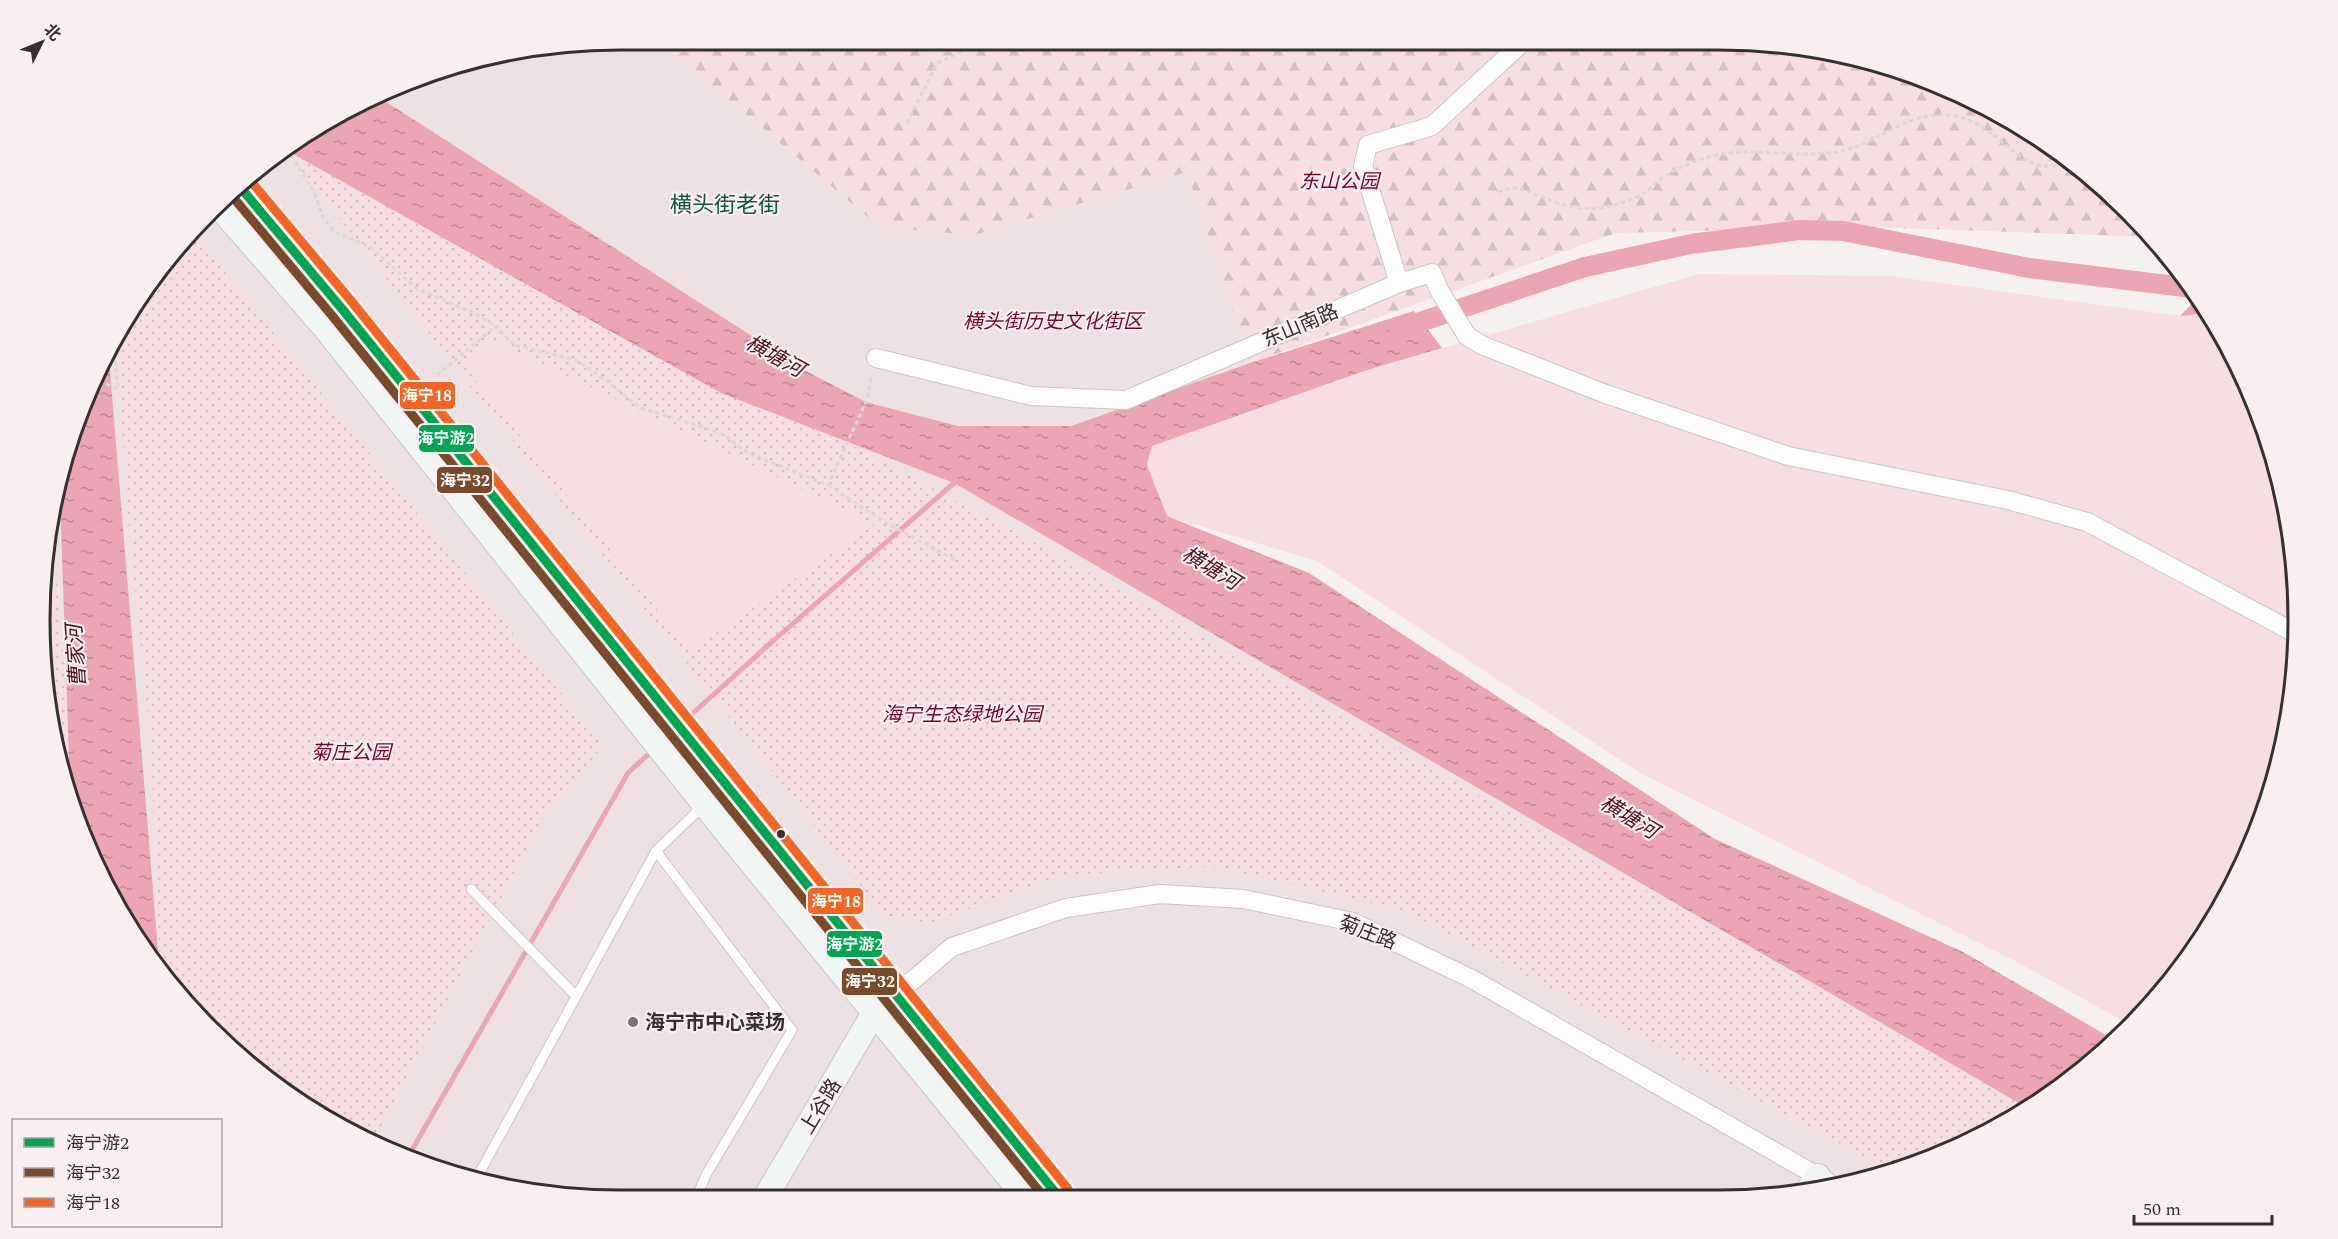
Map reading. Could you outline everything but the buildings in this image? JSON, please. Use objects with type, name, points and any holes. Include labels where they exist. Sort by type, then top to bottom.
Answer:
[{"type":"main road","points":[[244,191],[344,310],[1053,1190]]},
{"type":"main road","points":[[222,210],[325,328],[705,804],[1019,1190]]},
{"type":"main road","name":"上谷路","points":[[770,1190],[874,1013]]},
{"type":"street","points":[[1399,283],[1363,166],[1368,145],[1432,126],[1514,50]]},
{"type":"street","name":"东山南路","points":[[876,358],[1031,396],[1126,400],[1399,283],[1432,273],[1439,290],[1467,336],[1484,346],[1603,393],[1788,456],[2008,500],[2087,522],[2288,629]]},
{"type":"street","name":"菊庄路","points":[[874,1013],[952,947],[1066,908],[1161,894],[1244,899],[1353,922],[1472,978],[1815,1181]]},
{"type":"lane","points":[[480,1172],[656,851],[705,804]]},
{"type":"lane","points":[[656,851],[792,1030],[706,1175],[699,1190]]},
{"type":"lane","points":[[471,889],[576,996]]},
{"type":"path","points":[[907,123],[937,63],[965,50]]},
{"type":"path","points":[[1497,192],[1509,187],[1526,189],[1550,200],[1584,209],[1606,207],[1640,195],[1669,173],[1711,156],[1749,150],[1789,155],[1851,148],[1920,116],[1954,116],[1986,128],[2021,157],[2040,166],[2060,164]]},
{"type":"path","points":[[291,155],[314,192],[323,217],[334,232],[369,246],[417,289],[472,312],[496,326],[514,345],[576,360],[640,408],[723,435],[748,453],[828,485],[926,546],[955,560]]},
{"type":"path","points":[[437,375],[496,326]]},
{"type":"path","points":[[101,382],[118,388],[115,355]]},
{"type":"path","points":[[828,485],[866,402],[876,358]]},
{"type":"shaded area","name":"横头街历史文化街区","points":[[669,50],[880,227],[974,235],[1187,172],[1250,363],[1071,426],[958,426],[866,402],[808,372],[384,101],[436,80],[508,60],[582,51]]},
{"type":"shaded area","points":[[296,151],[954,483],[2030,1096],[1971,1131],[1902,1159],[1830,1179],[1756,1188],[1718,1190],[620,1190],[545,1185],[472,1170],[401,1146],[334,1113],[273,1072],[216,1023],[167,966],[126,904],[93,838],[80,803],[60,731],[51,657],[51,582],[54,545],[69,472],[93,401],[108,367],[126,334],[167,273],[216,216],[273,167]]},
{"type":"green space","name":"东山公园","points":[[669,50],[1718,50],[1793,54],[1866,69],[1937,93],[1971,108],[2004,126],[2065,167],[2122,216],[2140,236],[1869,227],[1616,233],[1250,363],[1187,172],[974,235],[880,227]]},
{"type":"green space","name":"海宁生态绿地公园","points":[[296,151],[1049,550],[2019,1103],[1971,1131],[1937,1146],[1881,1166],[1406,911],[1213,866],[1065,875],[929,923],[884,915],[290,155]]},
{"type":"green space","name":"菊庄公园","points":[[197,237],[603,746],[544,816],[376,1135],[334,1113],[303,1093],[244,1048],[216,1023],[160,955],[151,747],[129,528],[122,424],[120,345],[167,273]]},
{"type":"green space","points":[[1699,274],[1890,276],[2180,316],[2199,314],[2230,367],[2258,436],[2269,472],[2284,545],[2287,582],[2287,657],[2278,731],[2258,803],[2245,838],[2212,904],[2171,966],[2123,1021],[2017,962],[1640,773],[1317,561],[1167,516],[1147,465],[1152,446],[1367,370]]},
{"type":"green space","points":[[493,340],[875,524],[690,651],[464,365]]},
{"type":"green space","points":[[54,545],[74,782],[60,731],[54,694],[50,620]]},
{"type":"water","name":"横塘河","points":[[384,101],[808,372],[866,402],[958,426],[1071,426],[1250,363],[1414,311],[1442,348],[1367,370],[1152,446],[1147,465],[1167,516],[1309,573],[1715,839],[1963,952],[2108,1036],[2065,1072],[2019,1103],[954,483],[721,393],[292,154],[334,126]]},
{"type":"water","points":[[2192,303],[2199,314],[2180,316]]},
{"type":"water","name":"曹家河","points":[[109,364],[158,953],[108,872],[93,838],[69,768],[60,507],[80,436]]},
{"type":"waterway","points":[[1399,329],[1585,267],[1691,244],[1800,230],[1843,231],[2029,268],[2181,287]]},
{"type":"waterway","points":[[683,722],[954,483]]},
{"type":"waterway","points":[[412,1150],[628,773],[652,751]]},
{"type":"transit line","name":"海宁18","points":[[253,184],[352,302],[1068,1189]]},
{"type":"transit line","name":"海宁游2","points":[[244,191],[343,310],[1053,1190]]},
{"type":"transit line","name":"海宁32","points":[[235,199],[334,318],[1038,1190]]},
{"type":"place","name":"海宁市中心菜场","points":[[633,1022]]},
{"type":"district","name":"横头街老街","points":[[725,204]]}]
